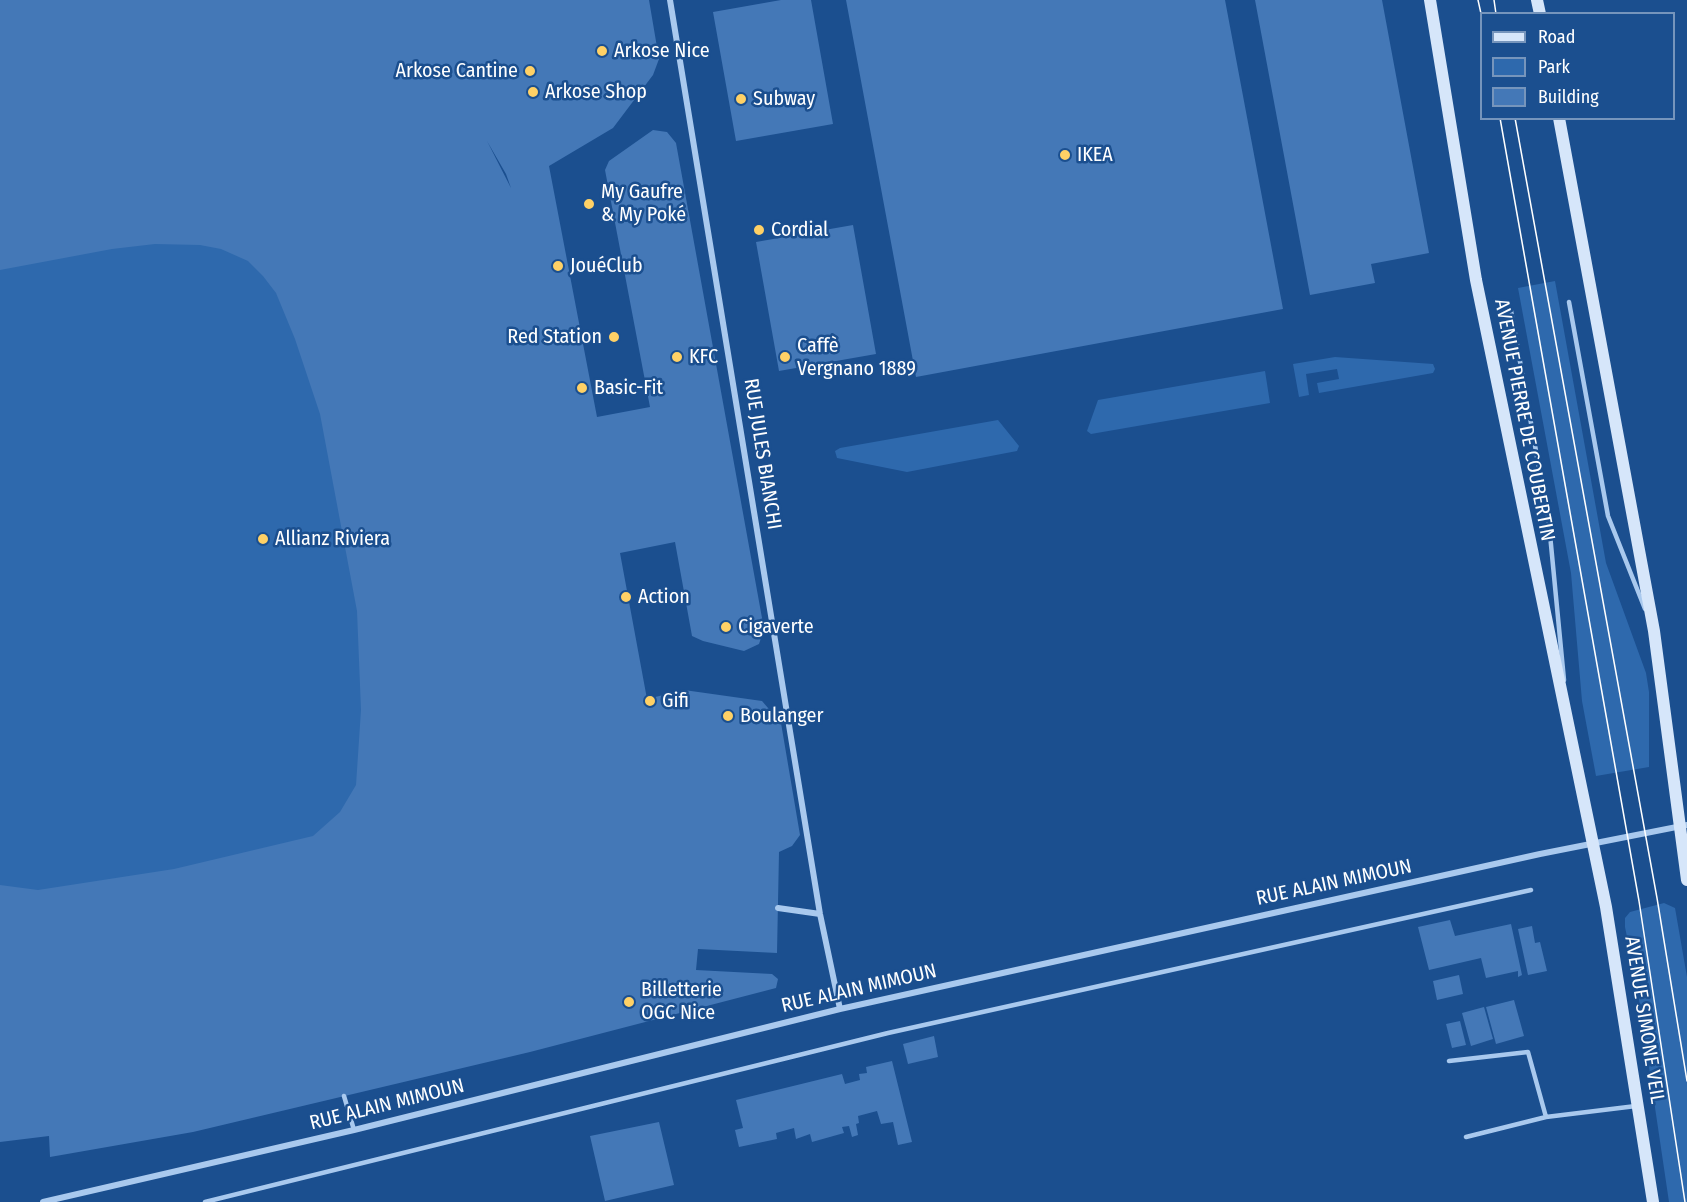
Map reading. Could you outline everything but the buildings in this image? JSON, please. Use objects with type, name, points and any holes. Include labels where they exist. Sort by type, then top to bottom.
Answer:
[{"type":"main road","name":"AVENUE PIERRE DE COUBERTIN","points":[[1430,0],[1476,280],[1525,524],[1594,844]]},
{"type":"main road","points":[[1559,120],[1653,632],[1683,826],[1687,880]]},
{"type":"main road","name":"AVENUE SIMONE VEIL","points":[[1594,844],[1639,1105],[1653,1202]]},
{"type":"street","name":"RUE JULES BIANCHI","points":[[670,0],[820,914],[840,1009]]},
{"type":"street","name":"RUE ALAIN MIMOUN","points":[[43,1202],[354,1130],[840,1009],[1683,826]]},
{"type":"street","points":[[778,908],[820,914]]},
{"type":"lane","points":[[1569,302],[1608,516],[1653,632]]},
{"type":"lane","points":[[1511,311],[1549,524],[1568,720]]},
{"type":"lane","points":[[205,1202],[888,1033],[1531,890]]},
{"type":"lane","points":[[1449,1061],[1528,1052],[1546,1117]]},
{"type":"lane","points":[[344,1096],[354,1130]]},
{"type":"lane","points":[[1466,1137],[1546,1117],[1639,1105]]},
{"type":"green space","name":"Allianz Riviera","points":[[138,73],[544,718],[0,1065],[0,97]]},
{"type":"green space","points":[[1555,281],[1606,563],[1646,673],[1649,692],[1649,767],[1596,776],[1582,701],[1571,573],[1518,288]]},
{"type":"green space","points":[[1335,357],[1433,364],[1435,369],[1433,373],[1319,393],[1317,383],[1339,379],[1337,369],[1306,374],[1309,395],[1299,397],[1293,364]]},
{"type":"green space","points":[[1265,371],[1270,403],[1091,434],[1087,431],[1098,400]]},
{"type":"green space","points":[[998,420],[1019,446],[1017,451],[907,472],[837,458],[835,451],[840,448]]},
{"type":"green space","points":[[1664,903],[1675,908],[1687,977],[1687,1202],[1669,1202],[1637,986],[1625,927],[1625,918],[1630,912]]},
{"type":"tram line","points":[[1478,0],[1481,12]]},
{"type":"tram line","points":[[1494,0],[1496,12]]},
{"type":"tram line","points":[[1500,120],[1639,901],[1685,1202]]},
{"type":"tram line","points":[[1515,120],[1657,898],[1687,1081]]},
{"type":"place","name":"Arkose Nice","points":[[602,51]]},
{"type":"place","name":"Arkose Cantine","points":[[530,71]]},
{"type":"place","name":"Arkose Shop","points":[[533,92]]},
{"type":"place","name":"Subway","points":[[741,99]]},
{"type":"place","name":"IKEA","points":[[1065,155]]},
{"type":"place","name":"My Gaufre & My Poké","points":[[589,204]]},
{"type":"place","name":"Cordial","points":[[759,230]]},
{"type":"place","name":"JouéClub","points":[[558,266]]},
{"type":"place","name":"Red Station","points":[[614,337]]},
{"type":"place","name":"KFC","points":[[677,357]]},
{"type":"place","name":"Caffè Vergnano 1889","points":[[785,357]]},
{"type":"place","name":"Basic-Fit","points":[[582,388]]},
{"type":"place","name":"Allianz Riviera","points":[[263,539]]},
{"type":"place","name":"Action","points":[[626,597]]},
{"type":"place","name":"Cigaverte","points":[[726,627]]},
{"type":"place","name":"Gifi","points":[[650,701]]},
{"type":"place","name":"Boulanger","points":[[728,716]]},
{"type":"place","name":"Billetterie OGC Nice","points":[[629,1002]]}]
